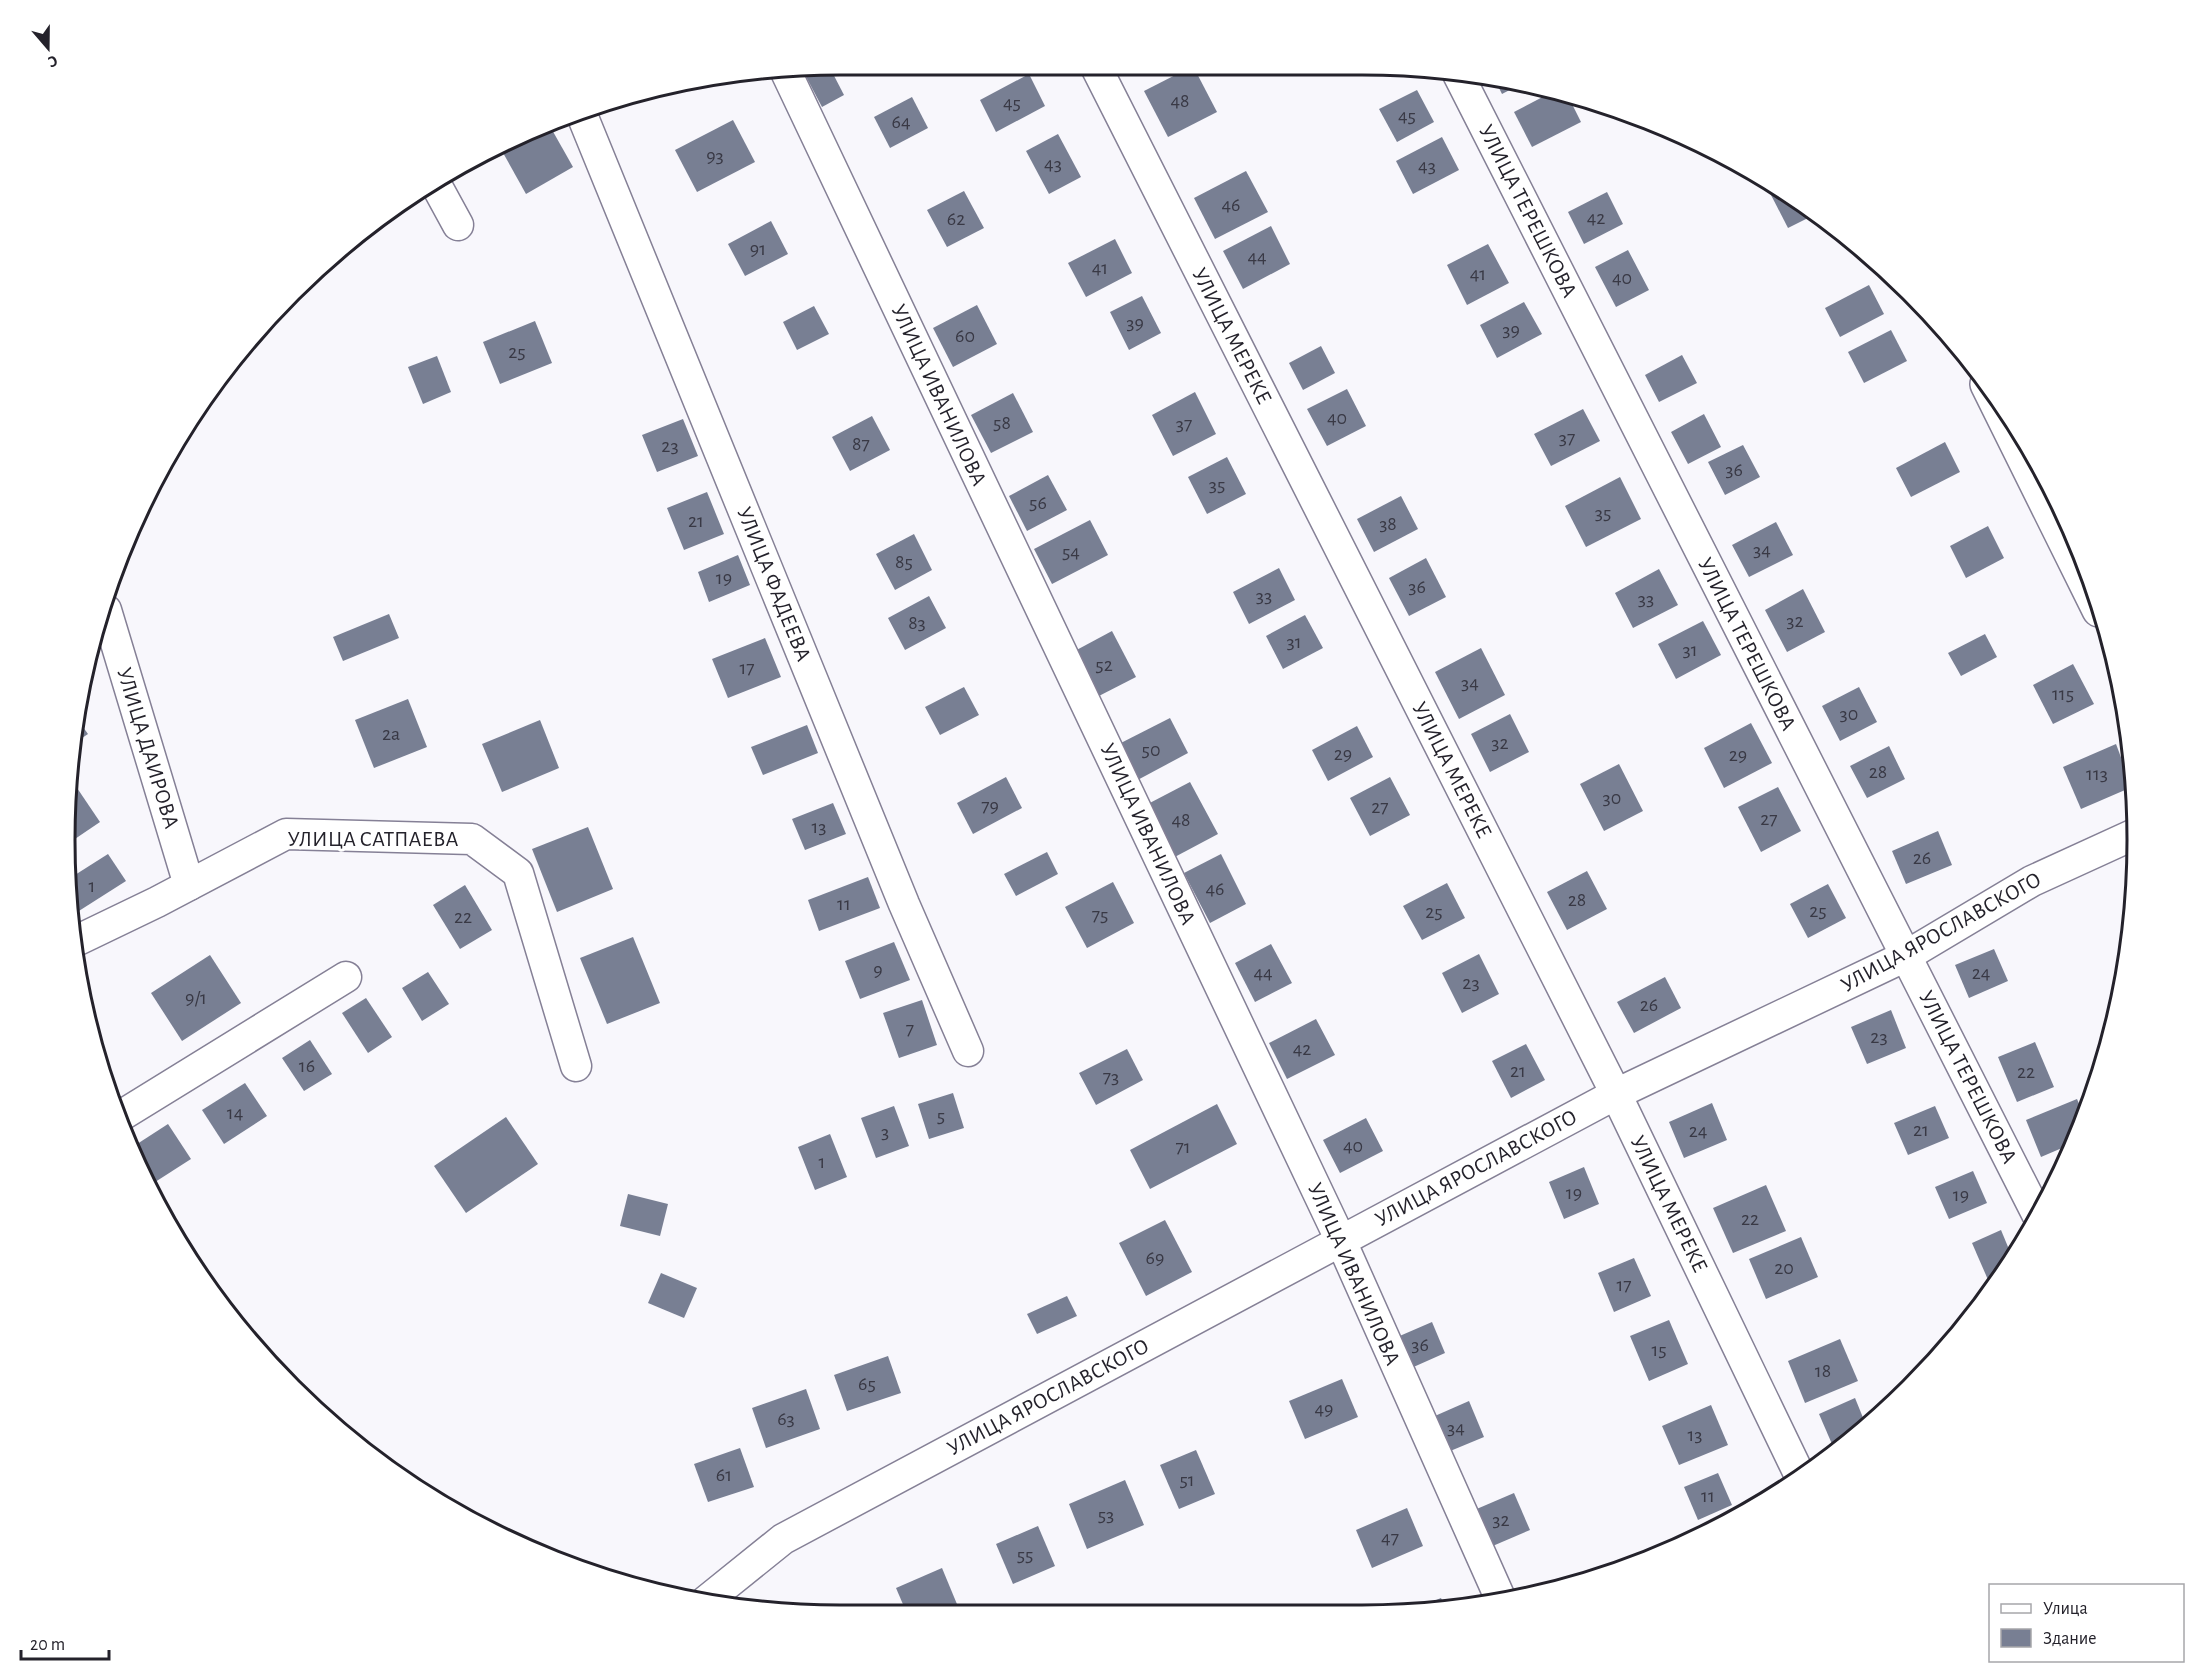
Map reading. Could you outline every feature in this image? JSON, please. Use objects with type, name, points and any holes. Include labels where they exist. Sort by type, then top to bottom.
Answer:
[{"type":"street","name":"УЛИЦА МЕРЕКЕ","points":[[1100,75],[1616,1094],[1797,1469]]},
{"type":"street","name":"УЛИЦА ИВАНИЛОВА","points":[[788,77],[1341,1241],[1498,1592]]},
{"type":"street","name":"УЛИЦА ТЕРЕШКОВА","points":[[1462,82],[2033,1206]]},
{"type":"street","name":"УЛИЦА ФАДЕЕВА","points":[[584,120],[904,904],[968,1051]]},
{"type":"street","points":[[438,189],[458,225]]},
{"type":"street","name":"УЛИЦА ДАИРОВА","points":[[108,618],[189,885]]},
{"type":"street","name":"УЛИЦА САТПАЕВА","points":[[82,938],[286,834],[472,839],[518,873],[576,1066]]},
{"type":"street","name":"УЛИЦА ЯРОСЛАВСКОГО","points":[[715,1594],[783,1539],[1616,1094],[1906,956],[2032,881],[2127,838]]},
{"type":"street","points":[[126,1113],[346,977]]},
{"type":"building","points":[[834,75],[844,95],[822,107],[806,76]]},
{"type":"building","points":[[1030,75],[1045,106],[996,132],[980,100]]},
{"type":"building","points":[[1175,75],[1198,75],[1217,112],[1168,137],[1144,91]]},
{"type":"building","points":[[1499,88],[1510,90],[1502,94]]},
{"type":"building","points":[[1417,90],[1434,122],[1397,142],[1379,109]]},
{"type":"building","points":[[912,97],[928,128],[890,148],[874,117]]},
{"type":"building","points":[[1542,97],[1572,105],[1581,122],[1532,147],[1514,112]]},
{"type":"building","points":[[733,120],[755,162],[697,192],[675,150]]},
{"type":"building","points":[[553,131],[573,167],[526,194],[503,153]]},
{"type":"building","points":[[1058,134],[1081,177],[1049,194],[1026,151]]},
{"type":"building","points":[[1442,137],[1459,170],[1413,194],[1396,161]]},
{"type":"building","points":[[1246,171],[1268,212],[1215,239],[1194,198]]},
{"type":"building","points":[[964,191],[984,228],[947,247],[927,210]]},
{"type":"building","points":[[1607,192],[1623,224],[1584,244],[1568,212]]},
{"type":"building","points":[[1771,195],[1787,204],[1807,218],[1788,228]]},
{"type":"building","points":[[771,221],[788,254],[745,276],[728,244]]},
{"type":"building","points":[[1271,226],[1290,264],[1243,289],[1223,251]]},
{"type":"building","points":[[1115,239],[1132,273],[1086,297],[1068,263]]},
{"type":"building","points":[[1488,244],[1509,283],[1467,305],[1447,265]]},
{"type":"building","points":[[1628,250],[1649,290],[1616,307],[1595,267]]},
{"type":"building","points":[[1869,285],[1884,314],[1840,337],[1825,308]]},
{"type":"building","points":[[1142,296],[1161,333],[1129,350],[1110,312]]},
{"type":"building","points":[[1524,302],[1542,334],[1497,358],[1480,325]]},
{"type":"building","points":[[977,305],[997,344],[953,367],[933,328]]},
{"type":"building","points":[[814,306],[829,334],[797,350],[783,322]]},
{"type":"building","points":[[535,321],[552,363],[500,384],[483,342]]},
{"type":"building","points":[[1891,330],[1907,361],[1864,383],[1848,352]]},
{"type":"building","points":[[1321,346],[1335,373],[1303,390],[1289,363]]},
{"type":"building","points":[[1682,355],[1697,383],[1659,402],[1645,375]]},
{"type":"building","points":[[437,356],[451,392],[423,404],[408,367]]},
{"type":"building","points":[[1347,389],[1366,426],[1327,446],[1307,409]]},
{"type":"building","points":[[1195,392],[1216,434],[1173,456],[1152,415]]},
{"type":"building","points":[[1013,393],[1033,432],[991,453],[971,415]]},
{"type":"building","points":[[1583,409],[1600,441],[1551,466],[1534,434]]},
{"type":"building","points":[[1704,414],[1721,447],[1688,464],[1671,432]]},
{"type":"building","points":[[872,416],[890,450],[850,471],[832,437]]},
{"type":"building","points":[[683,419],[698,456],[657,472],[642,435]]},
{"type":"building","points":[[1945,442],[1960,472],[1911,497],[1896,468]]},
{"type":"building","points":[[1743,445],[1760,477],[1725,495],[1708,462]]},
{"type":"building","points":[[1227,457],[1246,494],[1207,514],[1188,477]]},
{"type":"building","points":[[1048,475],[1067,510],[1027,531],[1009,496]]},
{"type":"building","points":[[1620,477],[1641,519],[1586,547],[1565,506]]},
{"type":"building","points":[[707,492],[724,534],[684,550],[667,508]]},
{"type":"building","points":[[1401,496],[1418,529],[1374,552],[1357,519]]},
{"type":"building","points":[[1090,520],[1108,555],[1052,584],[1034,549]]},
{"type":"building","points":[[1776,522],[1793,555],[1749,577],[1732,545]]},
{"type":"building","points":[[1988,526],[2004,558],[1966,578],[1950,546]]},
{"type":"building","points":[[914,534],[932,570],[895,590],[876,554]]},
{"type":"building","points":[[738,555],[750,585],[709,602],[698,572]]},
{"type":"building","points":[[1426,558],[1446,597],[1409,616],[1389,578]]},
{"type":"building","points":[[1279,568],[1295,600],[1249,624],[1233,592]]},
{"type":"building","points":[[1659,569],[1678,605],[1633,628],[1615,593]]},
{"type":"building","points":[[1803,589],[1825,632],[1787,652],[1765,610]]},
{"type":"building","points":[[929,596],[946,628],[905,650],[888,618]]},
{"type":"building","points":[[389,614],[399,638],[343,661],[333,637]]},
{"type":"building","points":[[1305,615],[1323,648],[1283,669],[1266,636]]},
{"type":"building","points":[[1703,621],[1721,655],[1676,679],[1658,644]]},
{"type":"building","points":[[1112,631],[1136,677],[1095,698],[1071,653]]},
{"type":"building","points":[[1985,634],[1997,657],[1961,676],[1948,653]]},
{"type":"building","points":[[765,638],[781,677],[728,698],[712,659]]},
{"type":"building","points":[[1481,648],[1505,695],[1459,719],[1435,672]]},
{"type":"building","points":[[2073,664],[2094,704],[2053,724],[2033,685]]},
{"type":"building","points":[[964,687],[979,715],[940,735],[925,707]]},
{"type":"building","points":[[1859,687],[1877,722],[1840,741],[1822,706]]},
{"type":"building","points":[[408,699],[427,747],[374,768],[355,720]]},
{"type":"building","points":[[1510,714],[1529,752],[1490,772],[1471,734]]},
{"type":"building","points":[[1170,718],[1188,753],[1132,783],[1113,747]]},
{"type":"building","points":[[540,720],[559,768],[502,792],[482,744]]},
{"type":"building","points":[[1751,723],[1772,763],[1724,788],[1704,748]]},
{"type":"building","points":[[807,725],[818,753],[763,775],[751,747]]},
{"type":"building","points":[[1357,726],[1373,757],[1328,781],[1312,750]]},
{"type":"building","points":[[84,728],[88,734],[82,738]]},
{"type":"building","points":[[2116,744],[2122,760],[2125,790],[2081,809],[2063,767]]},
{"type":"building","points":[[1889,746],[1905,779],[1867,798],[1850,766]]},
{"type":"building","points":[[1619,764],[1643,811],[1604,831],[1580,784]]},
{"type":"building","points":[[1006,777],[1022,808],[973,834],[957,803]]},
{"type":"building","points":[[1390,777],[1410,815],[1370,836],[1350,798]]},
{"type":"building","points":[[1190,782],[1218,834],[1171,859],[1144,806]]},
{"type":"building","points":[[1778,787],[1801,831],[1761,852],[1738,807]]},
{"type":"building","points":[[77,788],[100,822],[75,839]]},
{"type":"building","points":[[833,803],[846,834],[805,850],[792,819]]},
{"type":"building","points":[[588,827],[613,889],[557,912],[532,849]]},
{"type":"building","points":[[1938,831],[1952,865],[1906,884],[1892,851]]},
{"type":"building","points":[[1047,852],[1058,874],[1016,896],[1004,874]]},
{"type":"building","points":[[108,854],[126,881],[79,911],[76,874]]},
{"type":"building","points":[[1221,854],[1246,904],[1210,923],[1184,873]]},
{"type":"building","points":[[1587,871],[1607,909],[1567,930],[1547,892]]},
{"type":"building","points":[[868,877],[880,908],[819,931],[808,900]]},
{"type":"building","points":[[1113,882],[1134,923],[1087,948],[1065,907]]},
{"type":"building","points":[[1447,883],[1465,918],[1422,940],[1403,906]]},
{"type":"building","points":[[1828,884],[1846,918],[1808,938],[1790,904]]},
{"type":"building","points":[[465,885],[492,930],[460,949],[433,905]]},
{"type":"building","points":[[633,937],[660,1003],[607,1024],[580,958]]},
{"type":"building","points":[[894,942],[910,980],[860,999],[845,961]]},
{"type":"building","points":[[1271,944],[1292,983],[1255,1002],[1235,963]]},
{"type":"building","points":[[1994,949],[2008,981],[1969,998],[1955,965]]},
{"type":"building","points":[[1479,954],[1499,994],[1462,1013],[1442,973]]},
{"type":"building","points":[[210,955],[241,1003],[182,1041],[151,993]]},
{"type":"building","points":[[428,972],[449,1004],[422,1021],[402,988]]},
{"type":"building","points":[[1665,977],[1681,1008],[1634,1033],[1617,1002]]},
{"type":"building","points":[[366,998],[392,1037],[368,1053],[342,1013]]},
{"type":"building","points":[[922,1000],[937,1045],[899,1058],[883,1013]]},
{"type":"building","points":[[1891,1010],[1906,1048],[1867,1064],[1851,1027]]},
{"type":"building","points":[[1316,1019],[1335,1055],[1287,1079],[1269,1043]]},
{"type":"building","points":[[310,1040],[332,1074],[304,1091],[282,1058]]},
{"type":"building","points":[[2035,1042],[2054,1087],[2017,1102],[1998,1057]]},
{"type":"building","points":[[1526,1044],[1545,1080],[1511,1098],[1492,1061]]},
{"type":"building","points":[[1127,1049],[1143,1080],[1096,1105],[1079,1073]]},
{"type":"building","points":[[245,1083],[267,1116],[224,1144],[202,1110]]},
{"type":"building","points":[[953,1093],[964,1128],[929,1139],[918,1104]]},
{"type":"building","points":[[2077,1099],[2079,1104],[2062,1148],[2041,1157],[2026,1120]]},
{"type":"building","points":[[1712,1103],[1727,1140],[1684,1158],[1669,1122]]},
{"type":"building","points":[[1217,1104],[1237,1144],[1150,1189],[1130,1150]]},
{"type":"building","points":[[894,1106],[909,1146],[876,1158],[861,1118]]},
{"type":"building","points":[[1935,1106],[1949,1138],[1908,1155],[1894,1123]]},
{"type":"building","points":[[506,1117],[538,1164],[466,1213],[434,1166]]},
{"type":"building","points":[[1366,1118],[1383,1151],[1340,1173],[1323,1140]]},
{"type":"building","points":[[168,1124],[191,1159],[156,1182],[138,1143]]},
{"type":"building","points":[[830,1134],[847,1177],[815,1190],[798,1147]]},
{"type":"building","points":[[1584,1167],[1599,1204],[1564,1219],[1549,1182]]},
{"type":"building","points":[[1973,1171],[1987,1203],[1949,1219],[1935,1187]]},
{"type":"building","points":[[1766,1185],[1786,1231],[1733,1253],[1713,1208]]},
{"type":"building","points":[[628,1194],[668,1204],[660,1236],[620,1226]]},
{"type":"building","points":[[1165,1220],[1192,1272],[1146,1296],[1119,1243]]},
{"type":"building","points":[[2001,1230],[2009,1248],[1988,1279],[1972,1243]]},
{"type":"building","points":[[1801,1237],[1818,1277],[1766,1299],[1749,1259]]},
{"type":"building","points":[[1634,1258],[1651,1296],[1614,1312],[1598,1273]]},
{"type":"building","points":[[661,1273],[697,1288],[684,1318],[648,1303]]},
{"type":"building","points":[[1067,1296],[1077,1316],[1037,1334],[1027,1314]]},
{"type":"building","points":[[1669,1320],[1688,1364],[1649,1381],[1630,1336]]},
{"type":"building","points":[[1432,1322],[1445,1353],[1409,1369],[1395,1338]]},
{"type":"building","points":[[1840,1339],[1858,1381],[1805,1403],[1788,1361]]},
{"type":"building","points":[[888,1356],[901,1393],[847,1411],[834,1375]]},
{"type":"building","points":[[1342,1379],[1358,1417],[1305,1439],[1289,1401]]},
{"type":"building","points":[[806,1389],[820,1429],[766,1448],[752,1408]]},
{"type":"building","points":[[1855,1398],[1863,1418],[1832,1444],[1819,1414]]},
{"type":"building","points":[[1469,1401],[1484,1437],[1443,1454],[1428,1419]]},
{"type":"building","points":[[1711,1405],[1728,1445],[1679,1465],[1662,1426]]},
{"type":"building","points":[[740,1448],[754,1487],[708,1502],[694,1464]]},
{"type":"building","points":[[1196,1450],[1215,1494],[1179,1509],[1160,1465]]},
{"type":"building","points":[[1718,1473],[1732,1505],[1698,1520],[1684,1487]]},
{"type":"building","points":[[1125,1480],[1144,1525],[1087,1549],[1069,1504]]},
{"type":"building","points":[[1514,1493],[1530,1530],[1488,1548],[1472,1511]]},
{"type":"building","points":[[1407,1508],[1423,1546],[1372,1568],[1356,1530]]},
{"type":"building","points":[[1038,1526],[1055,1566],[1013,1584],[996,1544]]},
{"type":"building","points":[[942,1568],[957,1605],[903,1605],[896,1588]]}]
